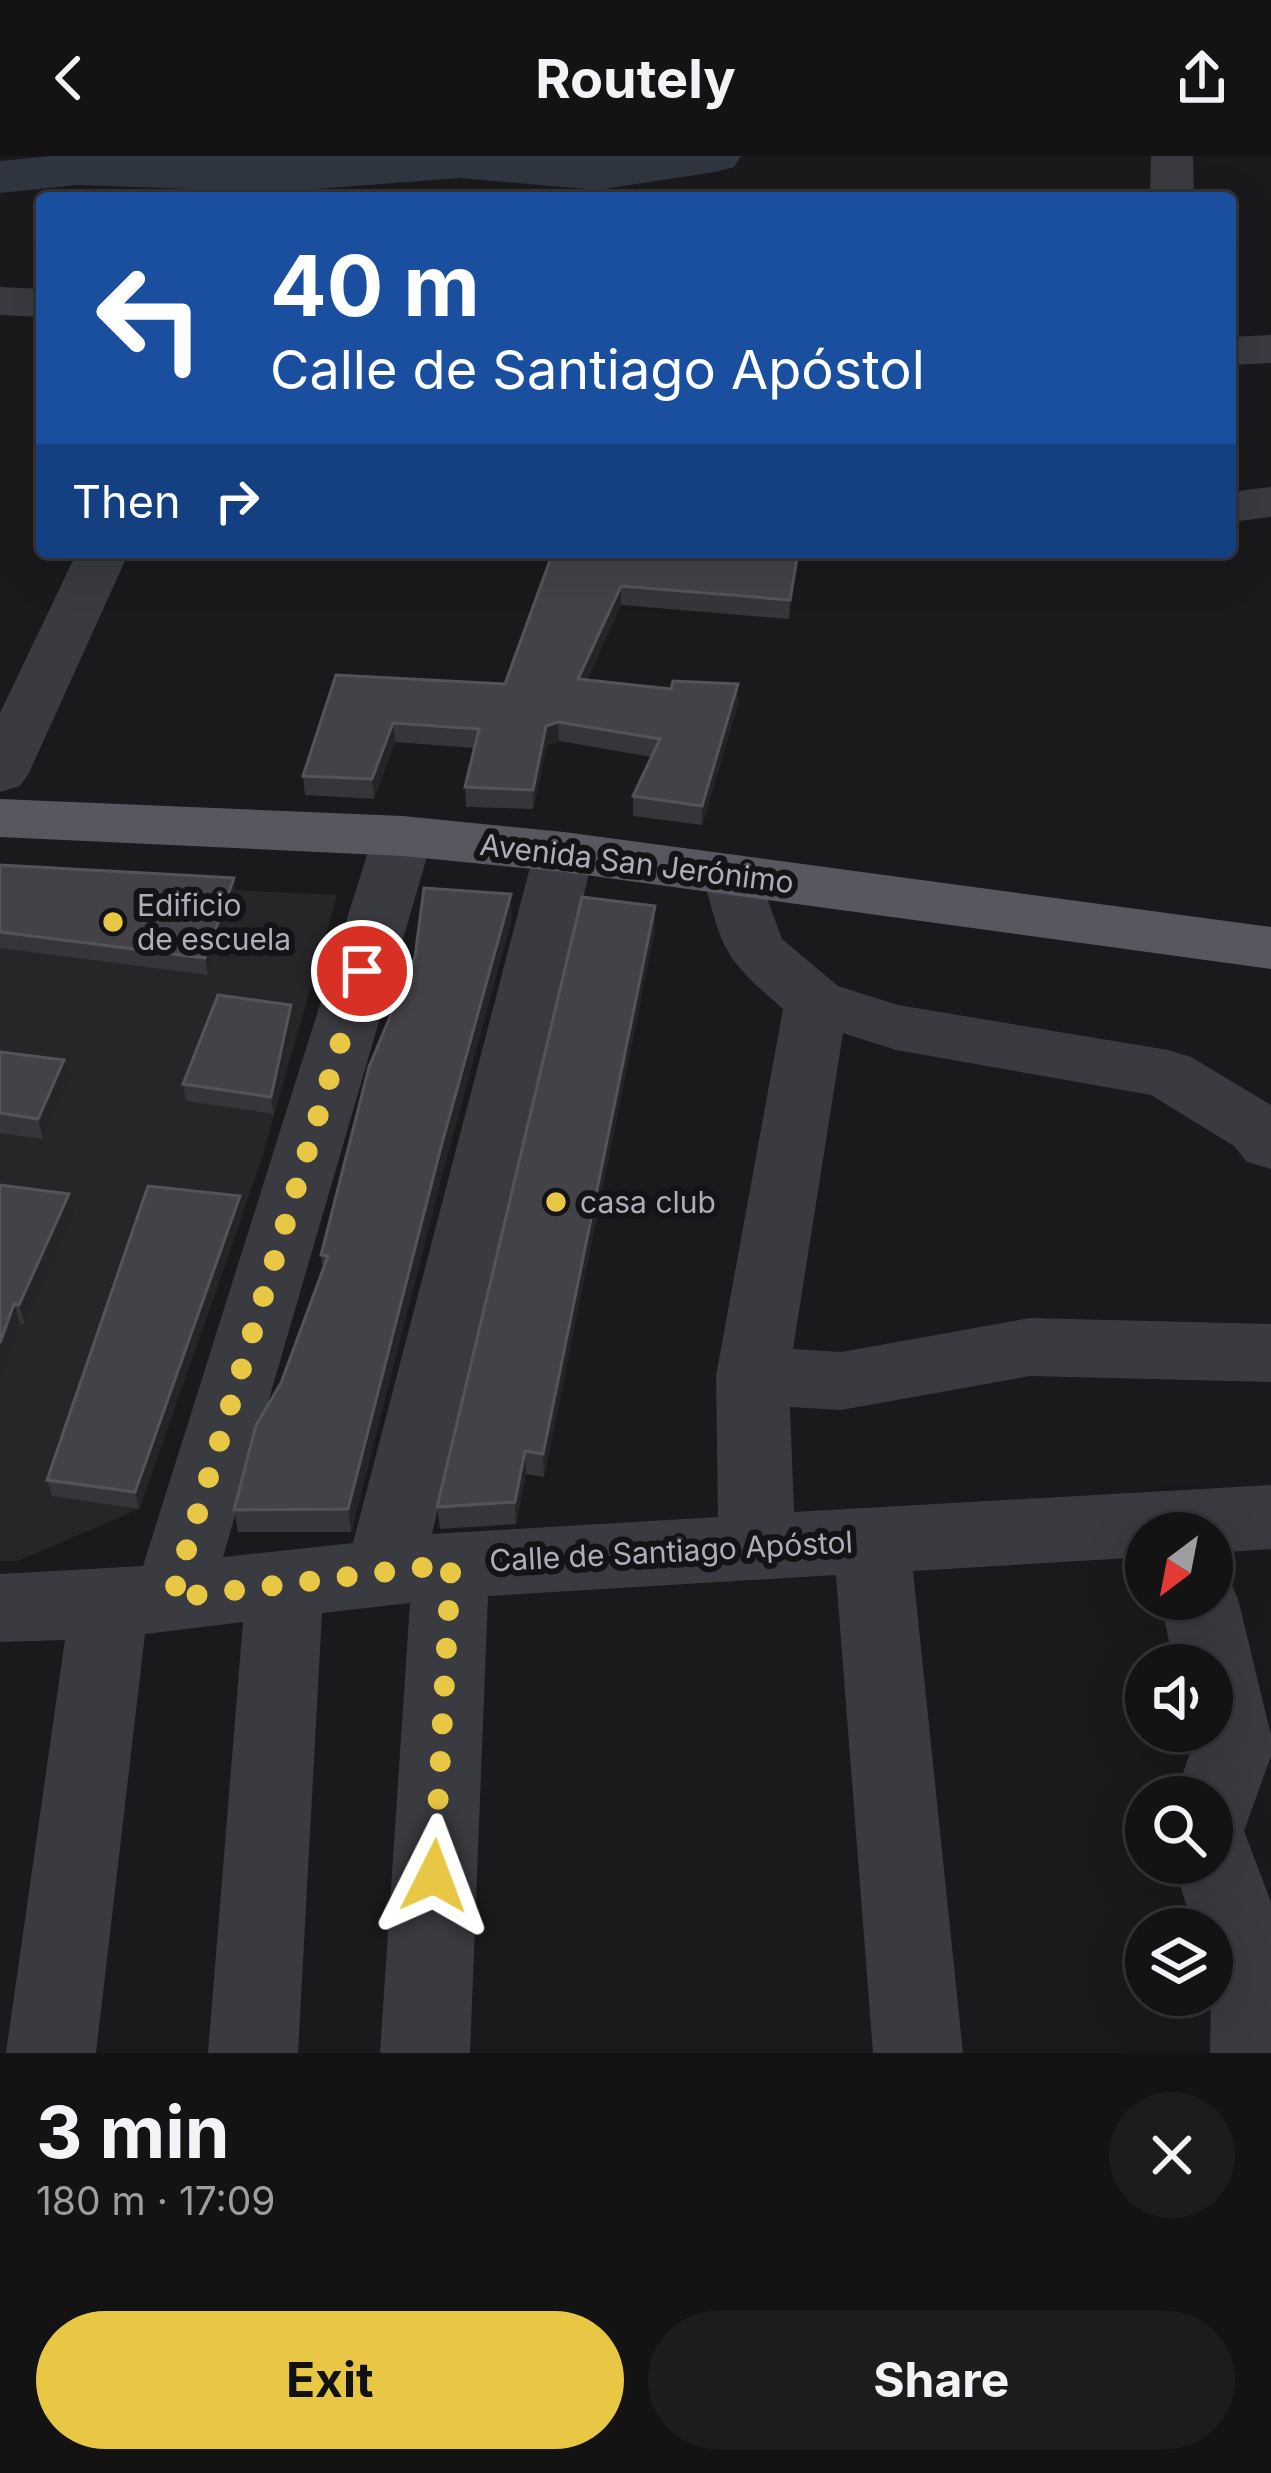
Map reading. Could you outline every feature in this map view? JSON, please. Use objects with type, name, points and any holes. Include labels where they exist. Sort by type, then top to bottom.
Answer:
[{"type":"main road","name":"Avenida San Jerónimo","points":[[0,818],[403,836],[564,852],[1271,948]]},
{"type":"street","points":[[1172,156],[1172,192]]},
{"type":"street","points":[[0,302],[36,303]]},
{"type":"street","points":[[1236,351],[1271,349]]},
{"type":"street","points":[[1236,506],[1271,502]]},
{"type":"street","points":[[0,773],[101,558]]},
{"type":"street","points":[[51,2053],[141,1601],[403,836]]},
{"type":"street","points":[[425,2053],[418,1569],[564,852]]},
{"type":"street","points":[[732,874],[754,950],[816,1002],[896,1027],[1168,1074],[1258,1129],[1271,1144]]},
{"type":"street","points":[[757,1544],[752,1376],[816,1002]]},
{"type":"street","points":[[752,1376],[841,1381],[1030,1347],[1271,1353]]},
{"type":"street","name":"Calle de Santiago Apóstol","points":[[1233,1533],[1271,1517]]},
{"type":"street","points":[[871,1539],[918,2053]]},
{"type":"street","name":"Calle de Santiago Apóstol","points":[[0,1608],[141,1601],[418,1569],[757,1544],[871,1539],[1125,1549]]},
{"type":"street","points":[[253,2053],[285,1585]]},
{"type":"street","points":[[1203,1620],[1233,1747],[1223,1776]]},
{"type":"street","points":[[1222,1884],[1255,1983],[1255,2053]]},
{"type":"shaded area","points":[[0,879],[337,895],[261,1161],[139,1509],[18,1561],[0,1561]]},
{"type":"building","points":[[551,558],[797,558],[790,600],[621,586],[578,679],[671,689],[673,681],[738,684],[702,806],[633,796],[660,739],[558,722],[546,726],[533,790],[465,787],[479,729],[393,723],[372,779],[303,776],[336,675],[505,684]]},
{"type":"building","name":"Edificio de escuela","points":[[0,865],[234,878],[205,958],[0,932]]},
{"type":"building","points":[[424,888],[511,894],[348,1509],[234,1510],[256,1425],[281,1383],[328,1256],[321,1255],[369,1067],[415,957]]},
{"type":"building","points":[[582,897],[655,906],[543,1454],[525,1451],[515,1502],[437,1507]]},
{"type":"building","name":"Edificio de escuela","points":[[218,995],[291,1005],[271,1097],[183,1084]]},
{"type":"building","points":[[0,1052],[64,1060],[38,1119],[0,1113]]},
{"type":"building","points":[[0,1185],[69,1194],[19,1305],[14,1304],[0,1343]]},
{"type":"building","points":[[148,1186],[240,1196],[135,1492],[47,1480]]},
{"type":"waterway","points":[[0,177],[77,169],[279,176],[459,162],[597,174],[715,156]]},
{"type":"place","name":"Edificio de escuela","points":[[113,922]]},
{"type":"place","name":"casa club","points":[[556,1202]]},
{"type":"route","points":[[362,971],[172,1598],[451,1564],[434,1876]]}]
